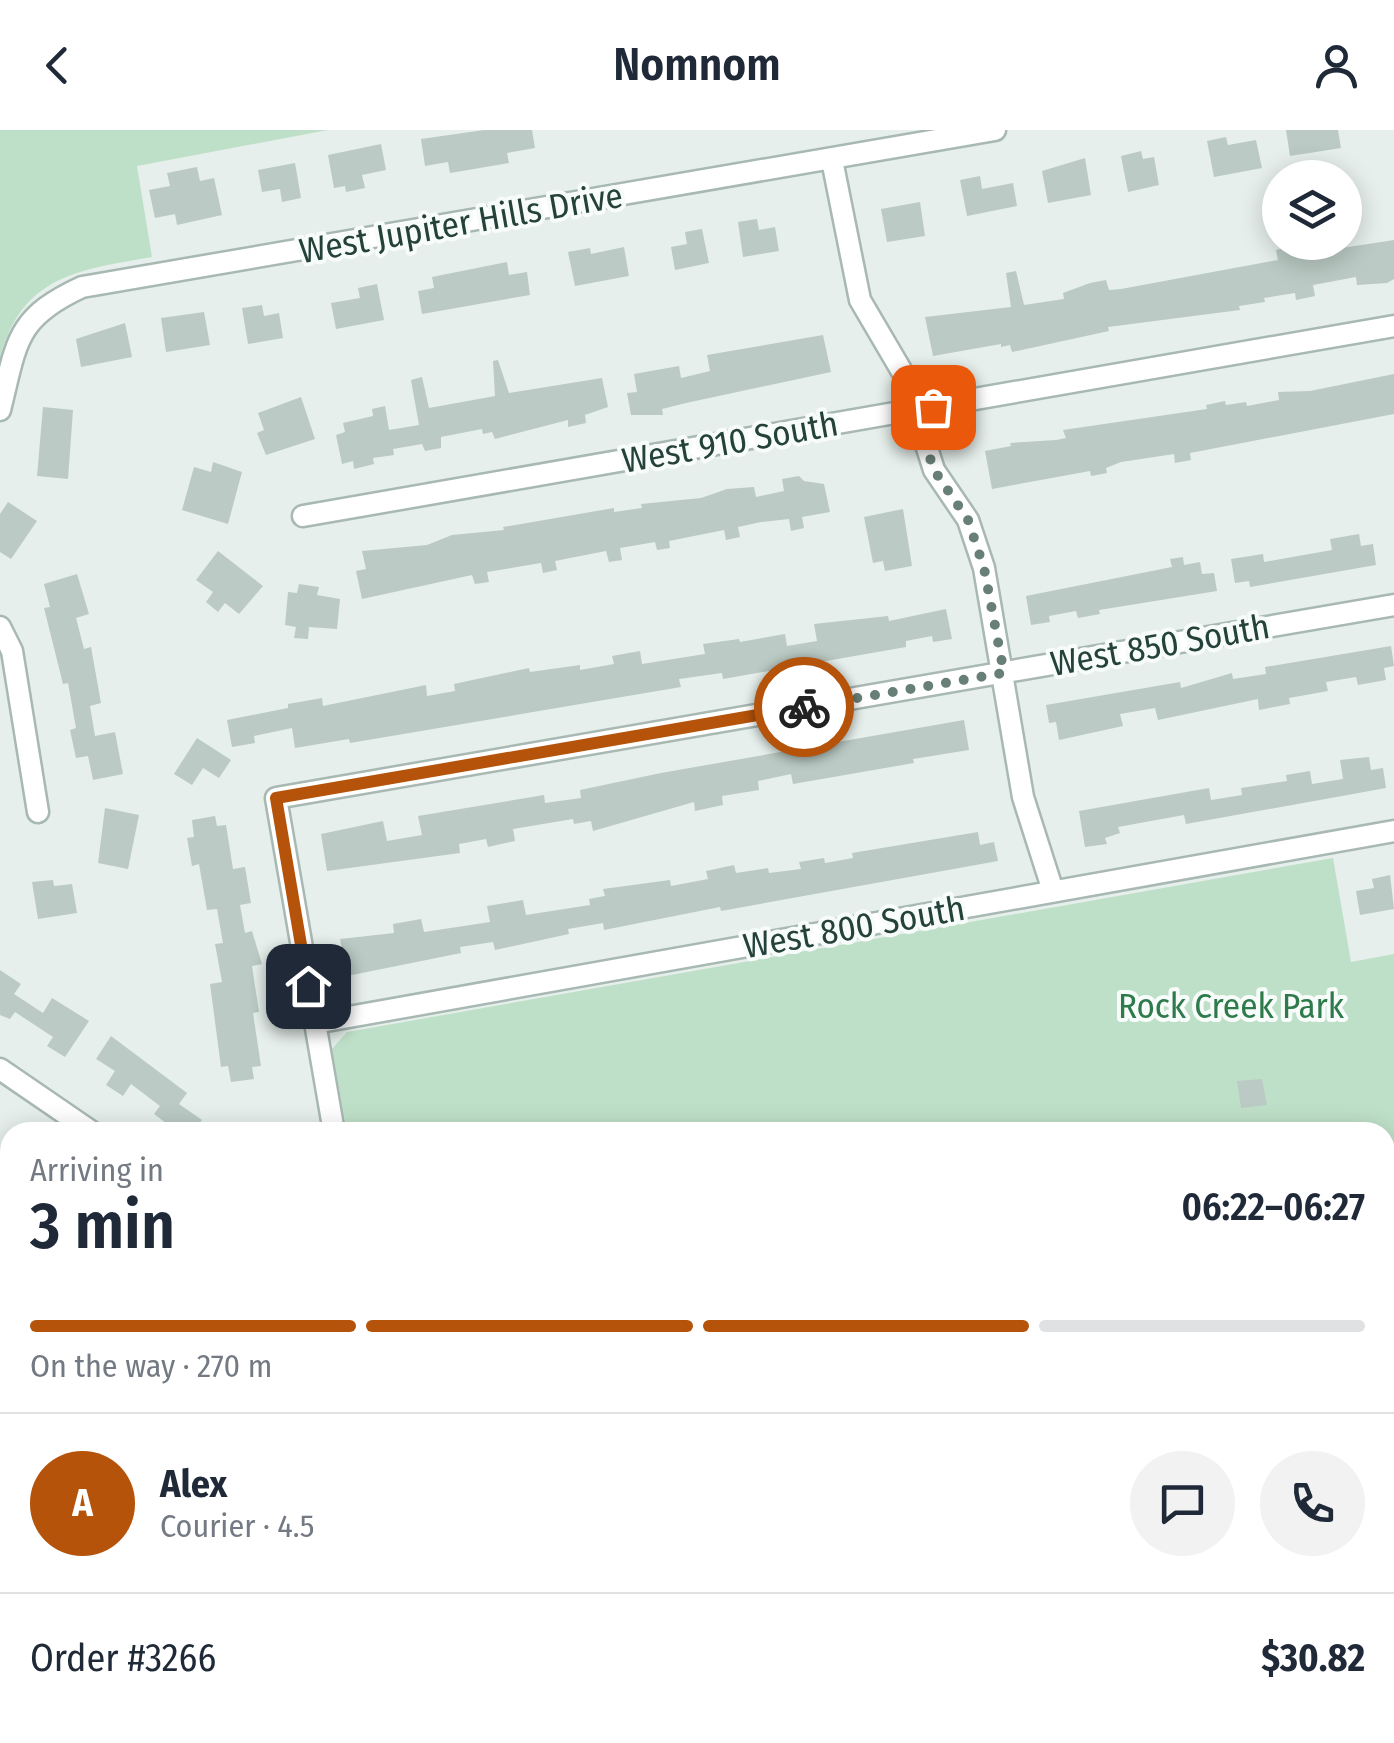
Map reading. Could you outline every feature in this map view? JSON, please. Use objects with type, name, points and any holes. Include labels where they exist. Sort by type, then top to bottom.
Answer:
[{"type":"street","name":"West Jupiter Hills Drive","points":[[0,410],[18,339],[42,306],[82,288],[995,130]]},
{"type":"street","points":[[832,160],[860,300],[904,374],[934,470],[968,520],[984,568],[1023,798],[1053,891]]},
{"type":"street","name":"West 910 South","points":[[302,516],[1394,326]]},
{"type":"street","name":"West 850 South","points":[[314,1023],[276,798],[1394,604]]},
{"type":"street","points":[[0,627],[12,652],[38,812]]},
{"type":"street","name":"West 800 South","points":[[314,1023],[1394,832]]},
{"type":"street","points":[[314,1023],[332,1122]]},
{"type":"street","points":[[0,1068],[78,1122]]},
{"type":"green space","points":[[0,130],[328,130],[137,166],[152,257],[57,281],[23,309],[0,358]]},
{"type":"green space","name":"Rock Creek Park","points":[[1333,858],[1351,962],[1394,954],[1394,1122],[345,1122],[332,1049],[347,1032]]},
{"type":"building","points":[[484,130],[532,130],[535,148],[507,153],[509,163],[450,173],[448,162],[425,166],[421,139]]},
{"type":"building","points":[[1286,130],[1338,130],[1341,148],[1290,156]]},
{"type":"building","points":[[1226,137],[1228,145],[1256,140],[1262,168],[1214,177],[1207,141]]},
{"type":"building","points":[[381,144],[386,170],[362,175],[365,188],[346,192],[345,186],[334,188],[328,155]]},
{"type":"building","points":[[1141,151],[1143,159],[1154,157],[1159,185],[1128,192],[1121,156]]},
{"type":"building","points":[[1085,158],[1091,195],[1048,203],[1042,171]]},
{"type":"building","points":[[295,163],[301,198],[282,202],[280,189],[262,192],[258,170]]},
{"type":"building","points":[[197,167],[200,181],[214,178],[222,215],[177,225],[175,214],[155,218],[149,190],[170,186],[167,173]]},
{"type":"building","points":[[980,176],[982,189],[1013,183],[1017,206],[967,216],[960,180]]},
{"type":"building","points":[[920,202],[925,236],[887,242],[881,209]]},
{"type":"building","points":[[757,219],[759,230],[775,227],[779,251],[743,257],[738,222]]},
{"type":"building","points":[[702,229],[709,263],[675,270],[671,247],[687,244],[685,232]]},
{"type":"building","points":[[1394,240],[1394,279],[1357,285],[1356,277],[1313,285],[1315,296],[1296,300],[1295,293],[1264,298],[1265,302],[1239,306],[1240,310],[1108,327],[1109,331],[1012,352],[1010,345],[1001,344],[933,356],[925,317],[1011,307],[1006,273],[1016,271],[1024,305],[1064,299],[1063,293],[1106,280],[1109,290],[1278,260],[1362,260],[1362,245]]},
{"type":"building","points":[[624,247],[629,276],[575,286],[568,252],[590,248],[591,254]]},
{"type":"building","points":[[507,262],[509,275],[527,272],[530,295],[422,314],[418,291],[434,288],[432,277]]},
{"type":"building","points":[[377,284],[384,320],[336,329],[331,303],[360,298],[358,288]]},
{"type":"building","points":[[262,305],[264,316],[279,313],[283,338],[248,344],[242,308]]},
{"type":"building","points":[[204,312],[210,345],[166,352],[161,318]]},
{"type":"building","points":[[125,323],[132,357],[81,367],[76,339]]},
{"type":"building","points":[[823,335],[831,372],[662,409],[663,415],[631,415],[627,393],[637,392],[634,374],[679,366],[681,378],[710,371],[707,355]]},
{"type":"building","points":[[498,360],[509,393],[602,378],[608,407],[585,415],[586,423],[568,427],[568,420],[495,439],[492,432],[483,434],[482,429],[441,437],[441,448],[425,451],[422,444],[393,449],[394,455],[373,458],[374,464],[354,469],[353,461],[342,464],[336,435],[345,432],[343,423],[373,416],[372,409],[385,406],[389,430],[419,425],[411,380],[422,377],[429,408],[495,396],[493,361]]},
{"type":"building","points":[[1394,374],[1394,414],[1190,453],[1191,460],[1175,463],[1174,454],[1121,462],[1106,468],[1107,473],[1091,476],[1090,471],[992,489],[985,451],[1011,446],[1010,443],[1056,440],[1066,438],[1063,430],[1207,409],[1206,405],[1225,401],[1226,405],[1246,402],[1247,406],[1279,400],[1278,392],[1310,391]]},
{"type":"building","points":[[301,397],[315,439],[266,455],[257,433],[264,430],[258,413]]},
{"type":"building","points":[[43,407],[73,410],[68,479],[37,476]]},
{"type":"building","points":[[213,462],[242,472],[228,524],[182,510],[194,467],[211,472]]},
{"type":"building","points":[[799,476],[804,481],[824,484],[830,512],[802,517],[804,528],[791,531],[789,519],[761,522],[738,527],[740,537],[726,540],[724,530],[669,541],[670,548],[657,550],[655,542],[620,548],[622,560],[609,562],[606,551],[555,561],[557,570],[543,573],[541,563],[487,572],[489,582],[475,584],[472,575],[362,599],[356,571],[366,569],[362,551],[427,545],[452,535],[504,530],[503,527],[614,508],[614,512],[642,508],[641,504],[701,498],[727,489],[754,487],[756,497],[784,491],[782,479]]},
{"type":"building","points":[[8,502],[37,521],[11,559],[0,552],[0,514]]},
{"type":"building","points":[[903,509],[912,566],[885,571],[883,561],[873,563],[864,517]]},
{"type":"building","points":[[1359,534],[1361,546],[1373,544],[1376,565],[1250,587],[1249,581],[1235,583],[1231,559],[1263,554],[1264,562],[1332,550],[1330,539]]},
{"type":"building","points":[[218,551],[263,586],[239,614],[225,603],[218,612],[206,602],[213,592],[196,580]]},
{"type":"building","points":[[1183,557],[1184,565],[1200,562],[1202,574],[1214,573],[1217,591],[1099,610],[1100,614],[1078,618],[1076,611],[1049,616],[1050,622],[1031,625],[1026,596],[1172,567],[1170,559]]},
{"type":"building","points":[[77,574],[89,614],[76,618],[84,649],[91,647],[101,703],[90,706],[95,736],[115,732],[123,774],[93,780],[88,756],[76,758],[70,730],[76,728],[68,683],[63,684],[44,608],[50,607],[44,584]]},
{"type":"building","points":[[299,584],[319,587],[317,595],[340,599],[337,629],[309,627],[308,639],[294,638],[296,627],[285,625],[288,592],[297,593]]},
{"type":"building","points":[[946,609],[952,639],[933,642],[932,636],[906,641],[906,647],[723,679],[722,673],[679,679],[681,687],[350,743],[349,739],[295,748],[292,728],[254,736],[255,743],[232,747],[227,720],[322,698],[323,706],[426,685],[427,696],[455,691],[454,684],[529,668],[530,672],[580,665],[580,670],[614,664],[612,656],[640,651],[642,664],[705,654],[703,644],[739,639],[740,642],[785,634],[787,646],[817,641],[814,624],[888,616],[889,621]]},
{"type":"building","points":[[1391,646],[1394,666],[1384,668],[1386,680],[1358,685],[1356,677],[1326,682],[1328,691],[1289,698],[1290,704],[1259,710],[1258,699],[1158,720],[1155,708],[1120,714],[1123,726],[1059,740],[1056,722],[1049,723],[1046,705],[1180,682],[1181,688],[1232,673],[1233,679],[1266,674],[1265,667]]},
{"type":"building","points":[[964,720],[969,750],[793,784],[791,774],[758,781],[759,790],[722,796],[723,805],[695,811],[694,802],[593,831],[591,821],[574,824],[573,819],[513,829],[515,841],[488,847],[486,839],[459,844],[460,853],[327,871],[321,834],[383,821],[387,841],[422,835],[418,816],[544,795],[545,803],[581,798],[580,790],[661,773]]},
{"type":"building","points":[[197,738],[231,760],[219,778],[203,768],[192,785],[174,774]]},
{"type":"building","points":[[1369,757],[1371,770],[1383,768],[1386,788],[1186,824],[1184,815],[1118,827],[1120,833],[1105,838],[1107,844],[1085,847],[1079,811],[1209,788],[1211,800],[1242,795],[1241,788],[1287,781],[1286,775],[1310,771],[1312,784],[1343,779],[1340,760]]},
{"type":"building","points":[[105,808],[139,815],[128,869],[98,863]]},
{"type":"building","points":[[215,816],[217,826],[226,825],[233,869],[245,867],[251,903],[240,905],[245,933],[252,931],[262,964],[252,966],[259,1012],[253,1013],[261,1066],[252,1067],[254,1079],[231,1082],[228,1066],[221,1067],[210,984],[222,982],[215,944],[223,943],[217,909],[207,910],[199,864],[192,866],[187,838],[194,837],[192,820]]},
{"type":"building","points":[[978,832],[980,845],[994,842],[998,861],[604,930],[603,923],[568,929],[569,934],[495,950],[493,942],[460,947],[461,953],[347,976],[340,939],[394,933],[393,924],[421,919],[424,932],[490,922],[487,906],[523,900],[526,915],[590,905],[589,899],[605,896],[603,889],[670,880],[671,886],[708,879],[706,871],[734,865],[736,873],[768,868],[769,873],[801,869],[799,862],[824,858],[825,863],[853,858],[852,853]]},
{"type":"building","points":[[1390,875],[1394,909],[1360,915],[1356,891],[1374,888],[1372,879]]},
{"type":"building","points":[[53,880],[54,886],[72,884],[77,913],[38,919],[32,882]]},
{"type":"building","points":[[0,970],[21,984],[14,994],[43,1013],[52,998],[89,1021],[65,1057],[47,1046],[53,1037],[15,1012],[10,1019],[0,1015]]},
{"type":"building","points":[[111,1036],[187,1093],[179,1104],[202,1120],[165,1122],[154,1114],[160,1106],[131,1084],[123,1096],[106,1085],[115,1071],[96,1059]]},
{"type":"building","points":[[1262,1079],[1267,1105],[1241,1108],[1237,1081]]},
{"type":"way so far","points":[[804,707],[1004,673],[984,568],[968,520],[934,470],[914,410],[933,407]]},
{"type":"route","points":[[308,986],[276,798],[804,707]]}]
